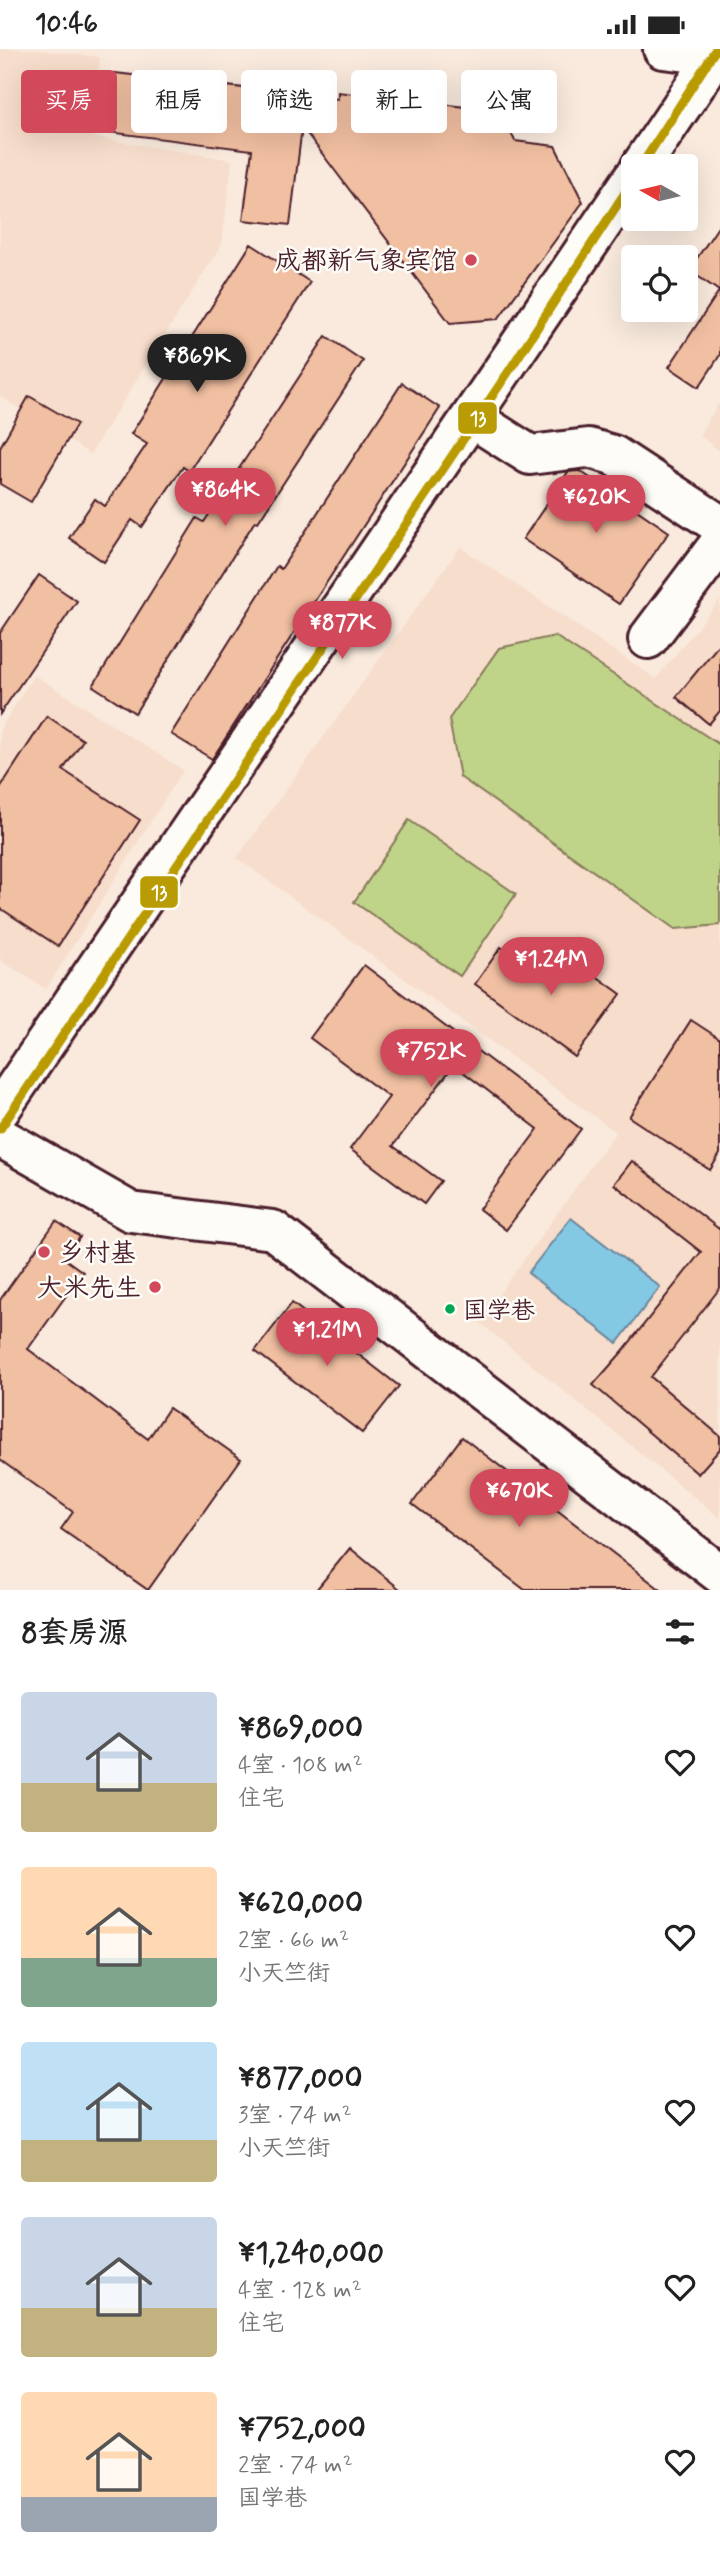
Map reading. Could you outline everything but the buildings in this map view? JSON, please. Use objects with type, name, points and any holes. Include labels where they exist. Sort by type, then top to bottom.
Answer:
[{"type":"street","points":[[663,49],[718,53]]},
{"type":"street","points":[[649,154],[718,53]]},
{"type":"street","points":[[0,1110],[621,196]]},
{"type":"street","points":[[472,418],[530,455],[588,447],[613,455],[720,525]]},
{"type":"street","points":[[648,639],[720,543]]},
{"type":"street","points":[[0,1137],[131,1212],[273,1230],[720,1574]]},
{"type":"shaded area","points":[[0,49],[31,49],[100,57],[99,70],[21,70],[21,133],[92,133],[92,137],[232,160],[222,244],[90,454],[0,396]]},
{"type":"shaded area","points":[[720,402],[720,451],[699,435]]},
{"type":"shaded area","points":[[460,547],[656,679],[720,600],[720,1518],[479,1322],[616,1132],[237,858]]},
{"type":"shaded area","points":[[34,675],[183,770],[46,989],[0,960],[0,729]]},
{"type":"green space","points":[[555,636],[720,745],[720,925],[675,929],[460,777],[449,719],[499,648]]},
{"type":"green space","points":[[409,820],[516,894],[460,976],[354,902]]},
{"type":"water","points":[[571,1218],[660,1287],[617,1343],[528,1273]]},
{"type":"transit line","name":"13","points":[[649,154],[716,49]]},
{"type":"transit line","name":"13","points":[[0,1129],[509,371],[621,199]]},
{"type":"place","name":"成都新气象宾馆","points":[[471,260]]},
{"type":"place","name":"乡村基","points":[[44,1252]]},
{"type":"place","name":"大米先生","points":[[155,1287]]},
{"type":"place","name":"国学巷","points":[[450,1309]]}]
